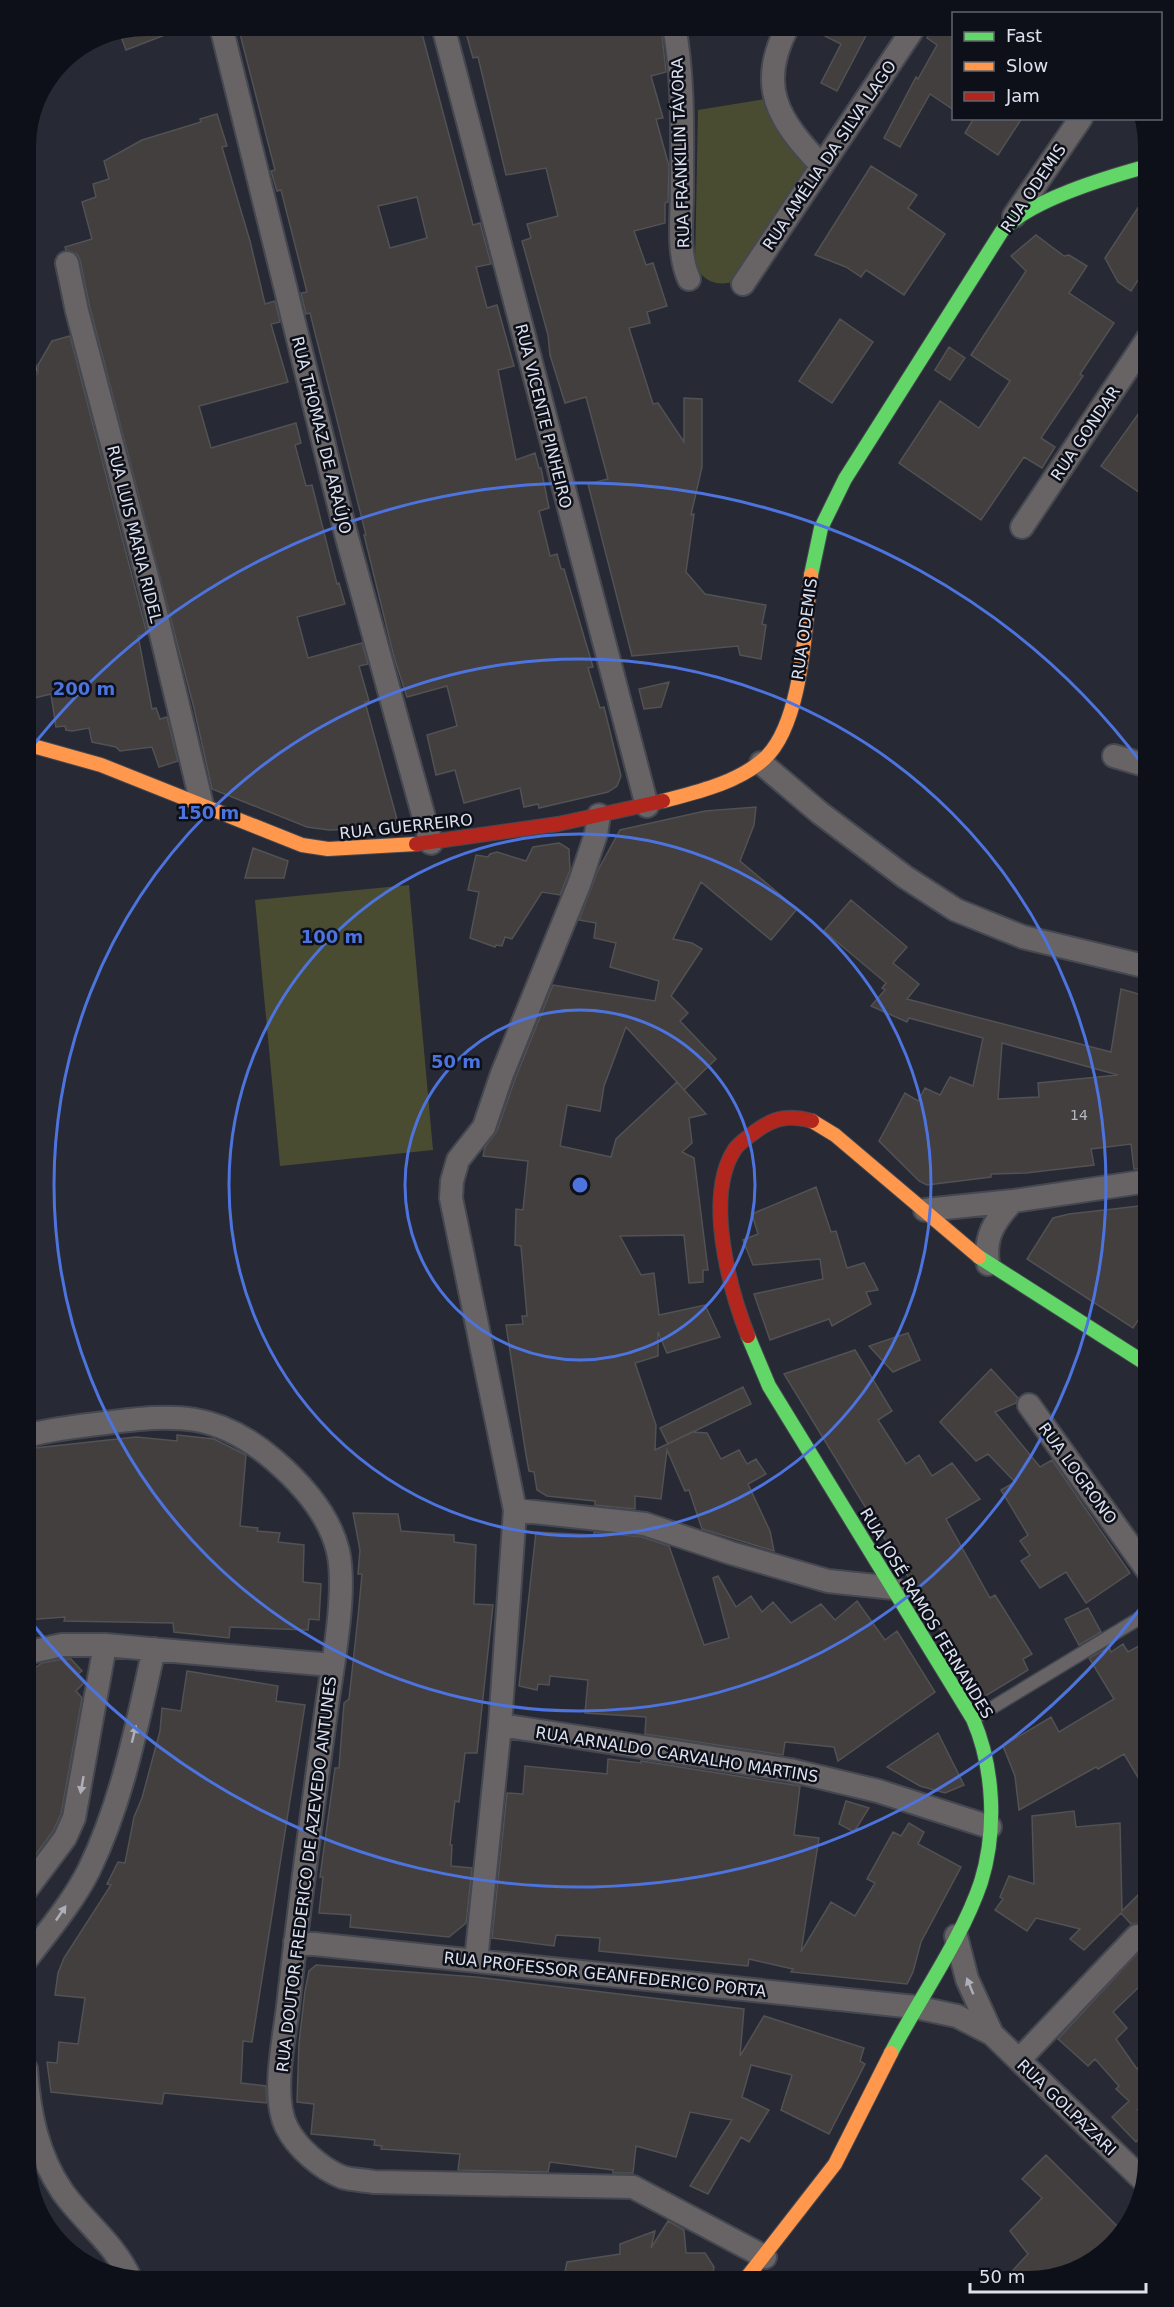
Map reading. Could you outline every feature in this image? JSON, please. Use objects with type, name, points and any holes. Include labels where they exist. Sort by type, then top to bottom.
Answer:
[{"type":"street","name":"RUA THOMAZ DE ARAÚJO","points":[[223,36],[346,534],[431,843]]},
{"type":"street","name":"RUA VICENTE PINHEIRO","points":[[447,36],[647,806]]},
{"type":"street","name":"RUA FRANKILIN TÁVORA","points":[[678,36],[682,122],[682,248],[689,279]]},
{"type":"street","points":[[784,36],[772,64],[772,84],[777,105],[799,141],[821,165]]},
{"type":"street","name":"RUA AMÉLIA DA SILVA LAGO","points":[[743,284],[908,36]]},
{"type":"street","name":"RUA ODEMIS","points":[[761,763],[786,723],[796,688],[813,560],[825,516],[878,425],[1009,223],[1080,120]]},
{"type":"street","points":[[1009,223],[1057,196],[1114,174],[1138,169]]},
{"type":"street","name":"RUA LUIS MARIA RIDEL","points":[[67,263],[77,311],[150,588],[202,806]]},
{"type":"street","name":"RUA GONDAR","points":[[1022,527],[1138,354]]},
{"type":"street","name":"RUA GUERREIRO","points":[[36,746],[63,752],[297,843],[325,849],[431,843],[647,806],[719,786],[761,763]]},
{"type":"street","points":[[1114,756],[1138,763]]},
{"type":"street","points":[[761,763],[820,813],[905,877],[956,910],[1023,937],[1138,964]]},
{"type":"street","points":[[476,1961],[500,1725],[515,1510],[451,1198],[452,1181],[458,1160],[484,1127],[510,1053],[580,882],[596,834],[599,815]]},
{"type":"street","name":"RUA JOSÉ RAMOS FERNANDES","points":[[753,2271],[835,2164],[915,2007],[956,1936],[981,1881],[990,1827],[992,1791],[984,1746],[973,1719],[769,1386],[741,1318],[726,1260],[720,1207],[724,1171],[736,1147],[771,1120],[794,1116],[815,1122],[835,1135],[988,1264],[1138,1358]]},
{"type":"street","points":[[925,1210],[1013,1201],[1138,1184]]},
{"type":"street","points":[[988,1264],[988,1237],[996,1219],[1013,1201]]},
{"type":"street","name":"RUA LOGRONO","points":[[1029,1405],[1138,1556]]},
{"type":"street","name":"RUA DOUTOR FREDERICO DE AZEVEDO ANTUNES","points":[[36,1433],[49,1429],[163,1416],[226,1428],[259,1447],[306,1493],[333,1534],[339,1554],[339,1594],[333,1665],[295,1941],[280,2075],[282,2110],[286,2128],[300,2146],[322,2165],[342,2177],[374,2182],[633,2187],[765,2257]]},
{"type":"street","points":[[515,1510],[645,1524],[731,1553],[828,1581],[894,1588]]},
{"type":"street","points":[[36,1651],[62,1645],[105,1645],[333,1665]]},
{"type":"street","points":[[36,1877],[65,1838],[74,1818],[105,1645]]},
{"type":"street","points":[[36,1947],[88,1872],[108,1826],[123,1782],[154,1649]]},
{"type":"street","name":"RUA ARNALDO CARVALHO MARTINS","points":[[500,1725],[790,1770],[878,1791],[990,1827]]},
{"type":"street","name":"RUA GOLPAZARI","points":[[956,1936],[966,1979],[992,2034]]},
{"type":"street","points":[[1019,2060],[1137,1936]]},
{"type":"street","name":"RUA PROFESSOR GEANFEDERICO PORTA","points":[[295,1941],[915,2007]]},
{"type":"street","name":"RUA GOLPAZARI","points":[[915,2007],[957,2016],[992,2034],[1137,2174]]},
{"type":"street","points":[[36,2134],[46,2161],[62,2191],[121,2260],[126,2269]]},
{"type":"lane","points":[[973,1719],[1138,1620]]},
{"type":"green space","points":[[765,99],[809,164],[736,281],[712,282],[702,276],[695,265],[698,110]]},
{"type":"green space","points":[[409,885],[433,1150],[280,1166],[255,900]]},
{"type":"building","points":[[162,36],[126,50],[122,39]]},
{"type":"building","points":[[241,36],[423,36],[473,225],[480,223],[491,264],[476,267],[487,308],[497,305],[514,366],[498,370],[516,460],[535,453],[539,468],[541,468],[549,508],[539,511],[550,556],[557,554],[561,569],[564,569],[593,667],[588,668],[600,708],[604,707],[621,776],[617,786],[608,792],[539,808],[538,804],[524,807],[520,788],[464,803],[455,770],[436,775],[427,735],[457,726],[447,686],[407,697],[394,657],[310,313],[306,314],[301,293],[307,292],[281,190],[277,191],[271,171],[275,170]],"holes":[[[417,197],[427,238],[390,248],[378,206]]]},
{"type":"building","points":[[467,36],[662,36],[666,72],[651,76],[663,118],[656,119],[669,166],[665,223],[634,231],[646,265],[653,263],[667,306],[647,312],[650,323],[629,328],[653,404],[658,403],[684,442],[684,398],[702,399],[702,467],[691,515],[694,514],[686,572],[705,594],[766,605],[762,624],[766,625],[761,659],[740,655],[738,646],[632,656],[588,484],[608,479],[586,397],[565,403],[550,355],[548,335],[522,241],[531,238],[527,224],[558,216],[546,168],[506,175],[478,57],[473,58]]},
{"type":"building","points":[[825,36],[866,36],[837,91],[821,83],[841,44]]},
{"type":"building","points":[[928,36],[952,36],[952,109],[930,94],[900,147],[884,138],[916,77],[918,79],[937,45],[927,38]]},
{"type":"building","points":[[217,114],[227,146],[222,147],[250,241],[265,304],[275,301],[280,322],[271,324],[288,382],[199,406],[211,448],[296,423],[301,443],[295,445],[306,486],[312,485],[337,584],[339,583],[345,604],[297,617],[308,658],[362,643],[368,664],[359,666],[369,701],[365,702],[398,823],[384,828],[329,830],[307,827],[212,789],[194,708],[90,308],[80,260],[77,254],[66,250],[65,247],[92,239],[82,202],[96,197],[93,184],[109,179],[104,161],[142,140],[201,122],[200,119]]},
{"type":"building","points":[[973,120],[1021,120],[998,155],[965,133]]},
{"type":"building","points":[[871,166],[917,195],[908,208],[945,234],[904,295],[866,270],[861,277],[846,267],[815,255]]},
{"type":"building","points":[[1138,208],[1138,280],[1131,291],[1118,282],[1105,258]]},
{"type":"building","points":[[1036,235],[1064,256],[1069,255],[1087,266],[1069,293],[1114,323],[1080,374],[1083,376],[1041,438],[1055,447],[1042,468],[1024,457],[981,520],[899,463],[940,401],[979,428],[1010,381],[971,355],[1026,271],[1011,256]]},
{"type":"building","points":[[840,319],[873,342],[832,403],[799,381]]},
{"type":"building","points":[[70,336],[147,634],[138,636],[152,709],[156,708],[160,719],[167,717],[178,761],[159,767],[152,747],[120,751],[116,747],[92,742],[89,728],[72,731],[66,730],[65,726],[56,727],[51,694],[36,698],[36,375],[38,365],[52,341]]},
{"type":"building","points":[[949,347],[965,358],[950,380],[935,370]]},
{"type":"building","points":[[1138,414],[1138,491],[1101,466]]},
{"type":"building","points":[[669,682],[661,707],[644,709],[639,689]]},
{"type":"building","points":[[756,807],[754,825],[740,861],[797,909],[771,940],[701,882],[673,939],[692,943],[702,949],[671,996],[688,1013],[680,1021],[716,1059],[684,1090],[706,1114],[689,1118],[692,1143],[682,1152],[694,1158],[708,1270],[703,1270],[703,1282],[689,1283],[684,1235],[620,1236],[641,1275],[654,1273],[659,1315],[705,1305],[720,1337],[667,1353],[658,1332],[658,1356],[635,1363],[656,1425],[655,1450],[692,1432],[707,1433],[721,1459],[739,1450],[747,1464],[756,1459],[766,1474],[748,1484],[770,1531],[774,1551],[702,1529],[689,1490],[685,1491],[667,1450],[661,1499],[635,1496],[635,1509],[595,1505],[595,1501],[547,1496],[537,1490],[534,1472],[529,1471],[506,1325],[523,1324],[522,1316],[527,1316],[521,1246],[515,1245],[516,1209],[523,1210],[528,1161],[483,1156],[485,1147],[497,1131],[515,1079],[553,985],[655,1001],[659,981],[610,967],[616,943],[594,938],[596,923],[579,920],[598,870],[620,830],[705,811]],"holes":[[[626,1027],[677,1082],[616,1139],[611,1157],[560,1146],[567,1105],[600,1111],[604,1086]]]},
{"type":"building","points":[[559,843],[569,849],[570,870],[560,895],[542,892],[512,939],[505,937],[502,946],[496,945],[495,947],[470,938],[479,892],[468,890],[476,855],[488,857],[497,852],[526,861],[533,847]]},
{"type":"building","points":[[253,848],[288,861],[284,878],[245,878]]},
{"type":"building","points":[[851,900],[907,947],[893,963],[919,984],[907,999],[1111,1052],[1121,989],[1138,994],[1138,1169],[1134,1169],[1131,1144],[1091,1149],[1094,1165],[1026,1173],[991,1174],[991,1177],[927,1185],[919,1181],[879,1141],[905,1093],[918,1101],[925,1088],[940,1095],[950,1077],[973,1086],[983,1038],[909,1018],[907,1022],[871,1006],[885,990],[882,988],[886,983],[824,931]],"holes":[[[1002,1043],[1118,1075],[1038,1083],[1039,1097],[998,1099]]]},
{"type":"building","points":[[816,1187],[831,1232],[836,1231],[847,1268],[864,1263],[878,1290],[866,1292],[871,1304],[832,1326],[829,1319],[770,1340],[754,1294],[823,1279],[820,1259],[753,1265],[743,1240],[758,1234],[752,1214]]},
{"type":"building","points":[[1138,1206],[1138,1320],[1133,1328],[1027,1259],[1053,1218]]},
{"type":"building","points":[[908,1333],[920,1360],[893,1372],[869,1346]]},
{"type":"building","points":[[855,1350],[892,1411],[878,1420],[906,1464],[919,1455],[932,1476],[952,1463],[980,1499],[946,1519],[990,1598],[995,1595],[1032,1654],[1023,1659],[1028,1670],[982,1698],[784,1374]]},
{"type":"building","points":[[991,1369],[1018,1398],[1016,1403],[995,1412],[1040,1467],[1052,1460],[1130,1573],[1086,1603],[1066,1572],[1040,1588],[1021,1561],[1030,1555],[1020,1541],[1028,1535],[1001,1490],[1015,1482],[988,1454],[976,1461],[940,1422]]},
{"type":"building","points":[[743,1387],[751,1404],[668,1444],[660,1428]]},
{"type":"building","points":[[177,1435],[214,1439],[246,1455],[240,1526],[258,1528],[257,1531],[280,1533],[278,1542],[304,1545],[303,1582],[321,1584],[319,1620],[309,1619],[308,1630],[230,1627],[229,1638],[174,1632],[173,1623],[64,1621],[65,1617],[36,1619],[36,1448],[136,1437],[177,1441]]},
{"type":"building","points":[[353,1513],[398,1514],[401,1531],[454,1535],[454,1542],[476,1545],[474,1604],[493,1605],[477,1753],[465,1753],[459,1802],[455,1801],[450,1845],[452,1845],[451,1866],[472,1868],[466,1923],[449,1937],[350,1927],[351,1915],[319,1913],[323,1877],[320,1877],[335,1768],[339,1768],[344,1703],[349,1699],[362,1574],[358,1574],[360,1550]]},
{"type":"building","points":[[536,1532],[594,1535],[594,1532],[642,1537],[669,1546],[704,1645],[729,1638],[713,1578],[718,1576],[736,1607],[751,1596],[762,1612],[773,1602],[791,1623],[821,1604],[835,1620],[857,1601],[885,1640],[897,1631],[935,1692],[838,1761],[834,1747],[785,1742],[783,1755],[645,1734],[646,1717],[585,1713],[588,1680],[550,1676],[549,1685],[538,1684],[537,1690],[519,1686]]},
{"type":"building","points":[[1088,1608],[1101,1632],[1079,1645],[1065,1619]]},
{"type":"building","points":[[1123,1644],[1128,1652],[1138,1646],[1138,1777],[1124,1754],[1019,1810],[1015,1776],[1003,1746],[1051,1717],[1059,1732],[1114,1699],[1089,1658],[1109,1647],[1111,1652]]},
{"type":"building","points":[[71,1659],[82,1671],[78,1674],[85,1682],[76,1691],[82,1698],[61,1814],[53,1831],[36,1854],[36,1667],[42,1663]]},
{"type":"building","points":[[187,1671],[278,1686],[276,1701],[305,1705],[252,2042],[243,2041],[241,2083],[266,2086],[267,2103],[164,2093],[162,2104],[51,2092],[47,2062],[57,2063],[59,2042],[78,2044],[85,1998],[55,1995],[58,1973],[64,1958],[111,1885],[107,1884],[118,1862],[125,1863],[134,1817],[142,1798],[160,1731],[162,1708],[181,1711]]},
{"type":"building","points":[[938,1733],[964,1785],[945,1793],[920,1786],[887,1767]]},
{"type":"building","points":[[608,1759],[641,1763],[641,1761],[800,1786],[794,1835],[819,1838],[801,1952],[831,1902],[855,1916],[875,1883],[867,1879],[893,1832],[901,1836],[909,1823],[924,1832],[918,1844],[961,1867],[921,1942],[913,1972],[907,1984],[791,1972],[793,1969],[749,1959],[748,1966],[599,1951],[600,1938],[556,1935],[554,1946],[492,1938],[507,1793],[523,1794],[525,1766],[607,1774]]},
{"type":"building","points":[[846,1801],[869,1808],[854,1832],[839,1824]]},
{"type":"building","points":[[1074,1811],[1076,1827],[1120,1823],[1122,1911],[1138,1895],[1138,1923],[1131,1924],[1121,1913],[1084,1950],[1070,1939],[1080,1929],[1036,1918],[1027,1931],[995,1910],[1003,1899],[1000,1897],[1009,1876],[1034,1884],[1032,1816]]},
{"type":"building","points":[[1138,1953],[1138,1988],[1113,2012],[1127,2028],[1116,2039],[1138,2068],[1138,2140],[1136,2142],[1112,2117],[1129,2101],[1116,2089],[1119,2086],[1095,2059],[1088,2066],[1058,2039]]},
{"type":"building","points":[[316,1965],[476,1977],[744,2009],[740,2056],[764,2016],[864,2048],[860,2061],[865,2064],[829,2134],[781,2110],[792,2075],[751,2065],[742,2097],[769,2110],[749,2142],[741,2137],[708,2194],[690,2186],[732,2120],[690,2112],[676,2157],[636,2146],[633,2173],[613,2173],[613,2170],[550,2162],[548,2172],[458,2170],[460,2154],[381,2149],[382,2146],[374,2145],[375,2140],[311,2134],[314,2104],[297,2102],[299,2043],[305,1991],[309,1971]]},
{"type":"building","points":[[1046,2155],[1116,2225],[1100,2244],[1070,2263],[1042,2270],[1012,2271],[1028,2254],[1010,2231],[1042,2198],[1022,2179]]},
{"type":"building","points":[[668,2221],[684,2230],[686,2253],[705,2253],[714,2267],[713,2271],[565,2271],[567,2262],[620,2254],[620,2244],[655,2231],[651,2248]]},
{"type":"traffic: fast","points":[[811,575],[821,528],[845,479],[1002,231],[1031,209],[1050,200],[1091,183],[1138,169]]},
{"type":"traffic: fast","points":[[979,1257],[1138,1359]]},
{"type":"traffic: fast","points":[[748,1336],[769,1386],[973,1719],[989,1778],[991,1820],[981,1882],[952,1947],[891,2053]]},
{"type":"traffic: slow","points":[[663,801],[716,786],[742,774],[764,759],[777,743],[787,722],[800,672],[811,575]]},
{"type":"traffic: slow","points":[[36,747],[101,765],[302,845],[328,849],[416,844]]},
{"type":"traffic: slow","points":[[812,1121],[835,1135],[979,1257]]},
{"type":"traffic: slow","points":[[752,2271],[835,2164],[891,2053]]},
{"type":"traffic: jam","points":[[416,844],[558,824],[663,801]]},
{"type":"traffic: jam","points":[[748,1336],[727,1268],[723,1242],[720,1216],[721,1191],[726,1168],[737,1146],[763,1126],[782,1118],[812,1121]]}]
